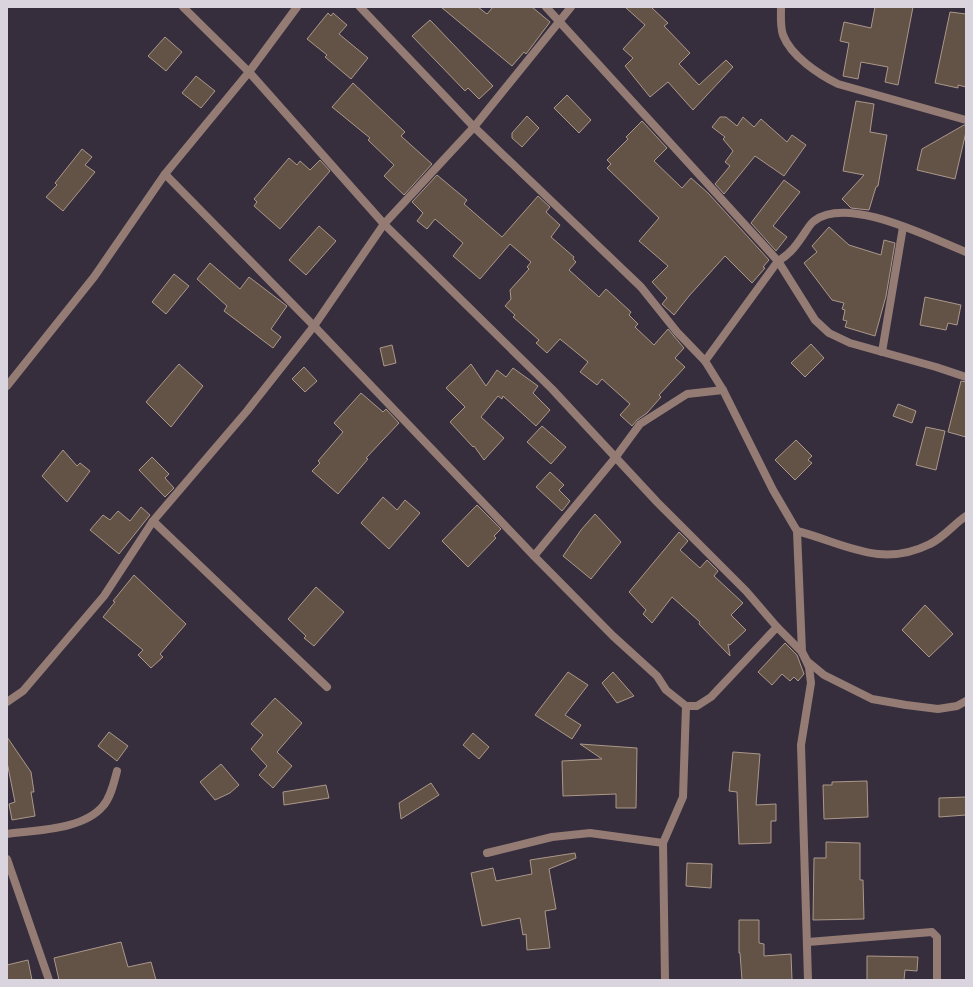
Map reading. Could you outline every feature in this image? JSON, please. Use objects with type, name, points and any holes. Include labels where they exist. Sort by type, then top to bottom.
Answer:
[{"type":"street","points":[[183,7],[249,72],[384,224],[552,389],[615,458],[746,591],[776,627],[802,652],[807,661],[824,675],[872,699],[938,709],[957,706],[966,701]]},
{"type":"street","points":[[7,386],[94,277],[165,174],[249,72],[297,7]]},
{"type":"street","points":[[360,7],[474,127],[641,287],[677,332],[705,361],[723,390],[773,490],[797,531],[802,652],[808,668],[811,683],[801,745],[808,980]]},
{"type":"street","points":[[546,7],[560,20],[778,261],[816,320],[830,333],[850,343],[936,367],[966,378]]},
{"type":"street","points":[[7,702],[23,691],[104,596],[153,521],[247,411],[314,326],[384,224],[474,127],[571,7]]},
{"type":"street","points":[[781,7],[780,24],[783,36],[799,57],[818,75],[838,84],[966,120]]},
{"type":"street","points":[[165,174],[314,326],[534,556],[613,636],[657,676],[666,690],[686,706],[697,706],[712,697],[776,627]]},
{"type":"street","points":[[705,361],[778,261],[789,255],[813,221],[838,211],[863,213],[966,252]]},
{"type":"street","points":[[882,352],[902,227]]},
{"type":"street","points":[[534,556],[615,458],[640,424],[687,394],[723,390]]},
{"type":"street","points":[[797,531],[816,536],[849,549],[876,555],[902,554],[930,544],[966,516]]},
{"type":"street","points":[[153,521],[327,687]]},
{"type":"street","points":[[665,980],[662,842],[683,797],[686,706]]},
{"type":"street","points":[[7,834],[76,824],[92,816],[104,805],[117,772]]},
{"type":"street","points":[[487,853],[552,837],[590,833],[662,842]]},
{"type":"street","points":[[7,859],[48,980]]},
{"type":"street","points":[[808,942],[932,932],[937,937],[936,980]]},
{"type":"building","points":[[441,7],[478,7],[487,14],[493,7],[532,7],[550,22],[526,54],[524,52],[512,66]]},
{"type":"building","points":[[625,7],[651,7],[668,23],[664,26],[690,53],[679,64],[699,85],[726,60],[733,67],[693,110],[668,82],[650,97],[625,66],[633,58],[623,49],[645,25]]},
{"type":"building","points":[[875,7],[913,7],[898,85],[885,82],[888,67],[861,62],[858,79],[843,76],[849,43],[840,41],[844,22],[871,28]]},
{"type":"building","points":[[950,12],[966,14],[966,87],[958,85],[958,88],[935,83]]},
{"type":"building","points":[[328,13],[331,16],[333,13],[347,25],[339,34],[368,58],[351,79],[325,57],[327,55],[307,39]]},
{"type":"building","points":[[430,20],[493,86],[479,99],[468,88],[465,91],[412,36]]},
{"type":"building","points":[[165,37],[182,52],[166,71],[148,56]]},
{"type":"building","points":[[196,76],[215,91],[201,108],[182,93]]},
{"type":"building","points":[[353,83],[405,132],[401,136],[432,164],[404,195],[384,176],[394,165],[368,140],[370,138],[332,107]]},
{"type":"building","points":[[567,95],[591,120],[579,133],[554,108]]},
{"type":"building","points":[[856,101],[874,104],[870,132],[887,135],[878,186],[876,187],[869,210],[851,208],[842,199],[864,175],[843,171]]},
{"type":"building","points":[[527,116],[539,128],[522,147],[512,138],[512,133]]},
{"type":"building","points":[[720,117],[726,117],[737,126],[743,117],[754,127],[761,119],[787,142],[792,135],[806,145],[784,176],[755,156],[724,194],[715,184],[730,166],[725,162],[733,151],[723,139],[725,137],[712,127]]},
{"type":"building","points":[[642,121],[667,148],[654,161],[682,188],[691,178],[708,193],[769,260],[763,267],[765,268],[752,283],[725,256],[674,315],[662,304],[667,298],[652,282],[668,266],[639,241],[659,218],[607,168],[611,164],[607,160],[628,139],[626,137]]},
{"type":"building","points":[[966,125],[966,132],[955,179],[917,170],[922,149]]},
{"type":"building","points":[[82,149],[92,157],[85,165],[95,172],[63,211],[46,197],[57,185],[55,183]]},
{"type":"building","points":[[289,158],[297,165],[300,161],[310,170],[320,160],[330,171],[280,229],[254,206],[257,202],[254,199]]},
{"type":"building","points":[[437,175],[467,200],[464,204],[502,237],[538,196],[550,207],[546,212],[560,225],[551,237],[574,257],[573,259],[576,262],[569,270],[599,297],[606,289],[631,312],[629,315],[638,324],[635,327],[654,345],[668,329],[684,348],[675,358],[685,367],[659,395],[661,397],[647,413],[637,420],[632,426],[620,415],[630,404],[602,379],[597,385],[580,372],[588,362],[560,339],[547,353],[536,343],[539,340],[513,317],[515,315],[505,306],[511,299],[510,290],[529,269],[527,267],[531,262],[510,244],[480,279],[453,256],[463,243],[435,219],[427,229],[417,221],[423,213],[412,202]]},
{"type":"building","points":[[784,180],[800,192],[773,226],[787,237],[776,251],[751,223]]},
{"type":"building","points":[[319,226],[336,241],[306,275],[289,260]]},
{"type":"building","points":[[829,227],[849,245],[881,255],[884,240],[895,243],[886,296],[875,336],[845,327],[847,321],[843,320],[845,310],[842,309],[844,303],[832,300],[804,263],[817,252],[812,246]]},
{"type":"building","points":[[210,263],[240,289],[249,277],[287,306],[271,329],[281,337],[273,348],[224,311],[227,306],[197,279]]},
{"type":"building","points":[[174,274],[189,286],[166,314],[152,302]]},
{"type":"building","points":[[925,297],[961,305],[957,325],[948,323],[946,330],[920,325]]},
{"type":"building","points":[[811,344],[824,358],[805,377],[791,363]]},
{"type":"building","points":[[392,345],[396,363],[384,366],[380,348]]},
{"type":"building","points":[[179,364],[203,386],[171,427],[146,402]]},
{"type":"building","points":[[471,364],[486,386],[497,370],[506,377],[513,368],[538,386],[533,393],[550,410],[536,426],[503,396],[502,399],[498,396],[481,417],[504,438],[484,460],[474,446],[473,447],[450,422],[465,407],[446,388]]},
{"type":"building","points":[[304,367],[317,381],[305,392],[292,379]]},
{"type":"building","points":[[961,381],[966,382],[966,437],[948,432]]},
{"type":"building","points":[[361,393],[383,412],[386,409],[399,423],[366,458],[368,459],[338,494],[312,471],[320,463],[318,461],[343,432],[334,423]]},
{"type":"building","points":[[898,404],[916,411],[912,423],[893,416]]},
{"type":"building","points":[[542,426],[566,447],[551,464],[527,442]]},
{"type":"building","points":[[926,427],[945,431],[936,470],[916,465]]},
{"type":"building","points":[[796,440],[812,456],[808,460],[812,463],[795,480],[775,460]]},
{"type":"building","points":[[63,450],[77,466],[80,463],[90,471],[67,502],[42,476]]},
{"type":"building","points":[[152,457],[169,474],[165,478],[174,488],[165,497],[139,470]]},
{"type":"building","points":[[550,472],[564,485],[559,490],[570,501],[562,511],[536,487]]},
{"type":"building","points":[[383,497],[397,510],[405,500],[420,513],[389,549],[361,523]]},
{"type":"building","points":[[477,505],[501,529],[494,536],[496,538],[468,567],[442,541]]},
{"type":"building","points":[[141,507],[150,515],[119,554],[90,530],[103,515],[110,520],[118,511],[130,521]]},
{"type":"building","points":[[595,514],[621,542],[591,579],[563,556],[581,530]]},
{"type":"building","points":[[679,532],[688,541],[680,550],[700,568],[707,560],[718,571],[714,576],[743,603],[731,615],[746,630],[730,645],[728,644],[730,656],[699,624],[700,622],[672,597],[652,623],[643,614],[646,610],[629,592]]},
{"type":"building","points":[[134,575],[186,624],[160,654],[163,657],[151,668],[138,655],[143,650],[103,617],[115,602],[113,601]]},
{"type":"building","points":[[316,587],[344,612],[314,646],[304,638],[306,636],[288,619]]},
{"type":"building","points":[[925,605],[953,634],[929,657],[902,630]]},
{"type":"building","points":[[785,643],[797,655],[804,674],[798,681],[794,677],[790,681],[782,674],[772,685],[758,672]]},
{"type":"building","points":[[568,672],[588,685],[565,715],[581,725],[572,739],[535,715]]},
{"type":"building","points":[[613,672],[634,696],[617,703],[602,683]]},
{"type":"building","points":[[275,698],[302,723],[277,752],[292,766],[273,788],[259,775],[267,766],[251,749],[263,735],[251,724]]},
{"type":"building","points":[[109,732],[128,746],[117,761],[98,746]]},
{"type":"building","points":[[473,733],[489,747],[479,759],[463,745]]},
{"type":"building","points":[[7,737],[31,772],[34,792],[31,792],[35,816],[12,820],[9,804],[15,802],[7,762]]},
{"type":"building","points":[[580,744],[637,748],[636,808],[616,808],[616,794],[563,796],[562,761],[602,759]]},
{"type":"building","points":[[733,752],[760,754],[756,805],[776,804],[776,821],[771,821],[771,843],[739,844],[737,792],[729,791]]},
{"type":"building","points":[[221,764],[239,785],[230,793],[215,800],[200,782]]},
{"type":"building","points":[[867,781],[868,817],[824,819],[823,785],[832,785],[832,782]]},
{"type":"building","points":[[431,783],[439,795],[401,819],[399,803]]},
{"type":"building","points":[[326,785],[329,798],[284,805],[283,792]]},
{"type":"building","points":[[966,797],[966,815],[939,817],[939,798]]},
{"type":"building","points":[[826,842],[860,843],[860,880],[863,880],[864,919],[813,920],[814,858],[826,858]]},
{"type":"building","points":[[575,853],[576,858],[549,869],[556,909],[545,911],[550,948],[527,950],[526,934],[523,935],[520,918],[482,926],[471,873],[493,868],[496,881],[532,874],[530,860]]},
{"type":"building","points":[[687,863],[712,864],[711,888],[686,886]]},
{"type":"building","points":[[739,920],[759,920],[759,943],[764,944],[764,956],[791,954],[792,980],[742,980],[739,953]]},
{"type":"building","points":[[121,942],[128,967],[151,962],[156,980],[59,980],[54,958]]},
{"type":"building","points":[[867,956],[918,957],[917,971],[905,970],[904,980],[867,980]]},
{"type":"building","points":[[28,960],[32,980],[7,980],[7,965]]}]
